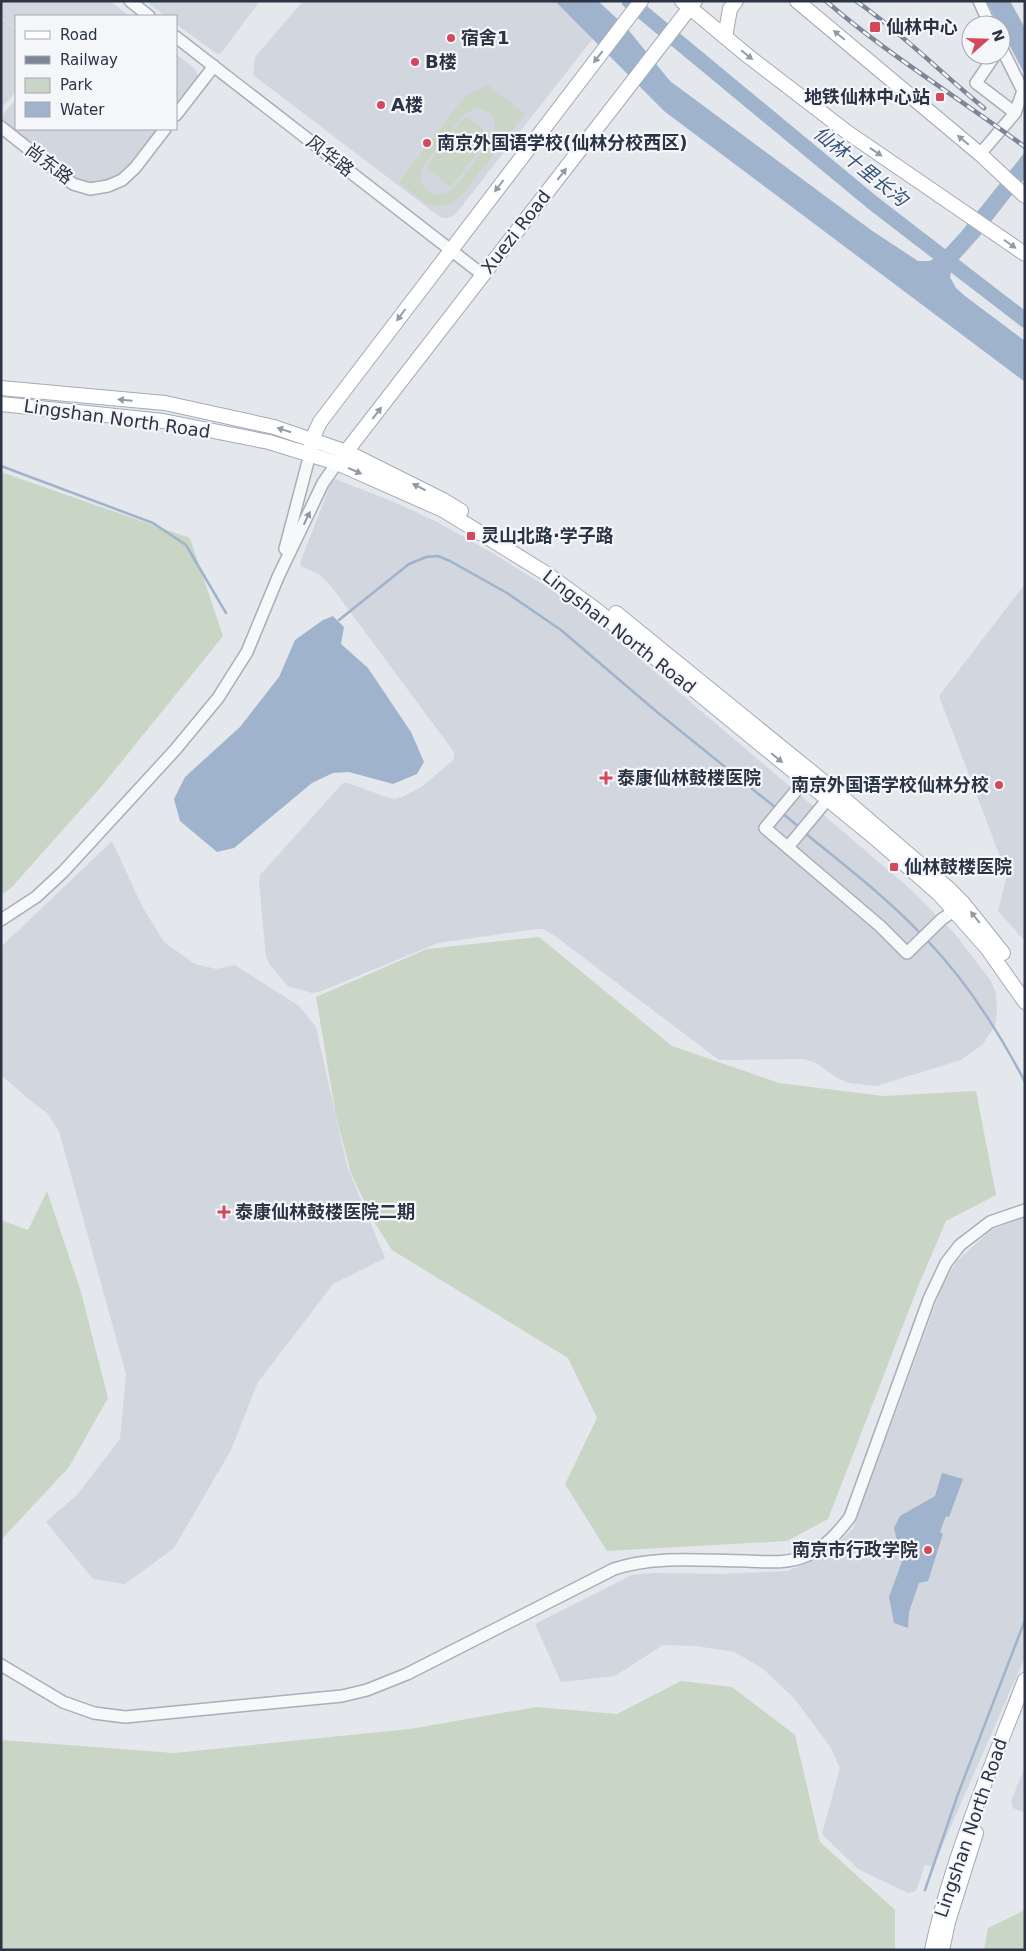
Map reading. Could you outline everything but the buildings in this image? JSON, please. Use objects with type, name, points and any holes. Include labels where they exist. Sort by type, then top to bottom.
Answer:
[{"type":"main road","points":[[310,454],[312,439],[320,422],[641,1]]},
{"type":"main road","points":[[725,37],[730,9],[736,1]]},
{"type":"main road","points":[[797,1],[980,154],[1025,196]]},
{"type":"main road","points":[[689,3],[725,37],[847,132],[1025,254]]},
{"type":"main road","name":"Xuezi Road","points":[[337,463],[677,25],[689,3]]},
{"type":"main road","name":"Lingshan North Road","points":[[1,388],[165,403],[274,427],[347,452],[443,500],[551,567],[605,604],[808,776],[958,897],[1025,984]]},
{"type":"main road","name":"Lingshan North Road","points":[[1,404],[163,421],[268,442],[337,463],[443,510],[547,574],[599,612],[808,776]]},
{"type":"main road","name":"Lingshan North Road","points":[[831,795],[954,911],[988,948],[1025,1002]]},
{"type":"main road","name":"Lingshan North Road","points":[[932,1950],[938,1921],[959,1852],[1025,1680]]},
{"type":"main road","name":"Lingshan North Road","points":[[942,1950],[948,1922],[973,1840],[1025,1705]]},
{"type":"street","points":[[130,1],[148,15]]},
{"type":"street","points":[[979,1],[985,15]]},
{"type":"street","name":"风华路","points":[[178,39],[483,275]]},
{"type":"street","points":[[988,65],[976,84],[1014,113]]},
{"type":"street","points":[[980,154],[1014,113],[1022,91],[1010,65]]},
{"type":"street","points":[[178,112],[214,66]]},
{"type":"street","name":"尚东路","points":[[1,127],[73,184],[90,189],[108,186],[122,180],[135,168],[164,130]]},
{"type":"street","points":[[278,577],[310,454]]},
{"type":"street","points":[[1,920],[36,897],[64,872],[181,743],[218,698],[247,652],[278,577],[323,483],[337,463]]},
{"type":"street","points":[[808,776],[765,828],[880,926],[907,953],[942,919],[954,911]]},
{"type":"street","points":[[788,847],[831,795]]},
{"type":"street","points":[[1,1665],[63,1702],[94,1713],[125,1717],[342,1696],[367,1690],[407,1674],[614,1569],[628,1564],[656,1560],[778,1562],[806,1556],[838,1534],[850,1517],[929,1299],[946,1263],[960,1245],[990,1222],[1025,1210]]},
{"type":"shaded area","points":[[1,1],[110,1],[128,15],[15,15],[15,28],[1,17]]},
{"type":"shaded area","points":[[149,1],[260,1],[221,53],[217,54],[178,25],[178,15],[165,15],[150,5]]},
{"type":"shaded area","name":"南京外国语学校(仙林分校西区)","points":[[303,1],[593,1],[608,19],[458,211],[453,216],[447,218],[440,217],[253,75],[255,57]]},
{"type":"shaded area","points":[[1,18],[15,29],[15,92],[1,109]]},
{"type":"shaded area","points":[[178,56],[195,69],[199,77],[178,105]]},
{"type":"shaded area","points":[[15,100],[15,130],[159,130],[125,174],[115,180],[96,183],[84,182],[70,175],[4,123],[1,120],[2,115]]},
{"type":"shaded area","name":"泰康仙林鼓楼医院","points":[[335,479],[394,502],[437,522],[552,590],[614,637],[908,887],[955,934],[991,981],[996,993],[997,1013],[995,1026],[983,1044],[961,1060],[876,1086],[849,1083],[837,1078],[816,1063],[804,1059],[719,1060],[555,936],[542,929],[438,943],[319,992],[312,993],[288,986],[270,965],[266,957],[259,883],[260,875],[343,783],[395,799],[423,786],[453,760],[454,756],[454,752],[331,586],[320,575],[301,566],[300,563],[331,483]]},
{"type":"shaded area","name":"南京外国语学校仙林分校","points":[[1025,584],[1025,941],[998,911],[1007,875],[939,696]]},
{"type":"shaded area","name":"泰康仙林鼓楼医院二期","points":[[112,841],[142,906],[164,942],[195,964],[216,969],[235,965],[299,1006],[316,1027],[347,1166],[385,1258],[333,1284],[258,1382],[231,1450],[174,1548],[125,1584],[93,1579],[46,1522],[77,1495],[120,1439],[126,1374],[59,1131],[47,1113],[1,1075],[1,947]]},
{"type":"shaded area","name":"南京市行政学院","points":[[1025,1217],[1025,1657],[933,1867],[925,1865],[916,1891],[908,1893],[858,1869],[822,1834],[840,1768],[831,1748],[794,1698],[763,1669],[735,1652],[696,1646],[663,1645],[615,1676],[561,1682],[535,1624],[632,1575],[787,1571],[822,1557],[853,1529],[942,1287],[956,1262],[991,1230]]},
{"type":"shaded area","points":[[1025,1766],[1025,1813],[1013,1808],[1011,1802]]},
{"type":"green space","points":[[488,85],[525,114],[460,197],[450,204],[438,206],[426,204],[399,182],[465,96]],"holes":[[[476,108],[489,113],[494,119],[495,128],[491,139],[452,189],[447,193],[439,195],[429,191],[421,182],[421,173],[424,165],[464,114]]]},
{"type":"green space","points":[[465,116],[490,136],[451,187],[426,167]]},
{"type":"green space","points":[[1,472],[190,538],[223,636],[101,787],[11,888],[1,895]]},
{"type":"green space","points":[[539,937],[672,1046],[779,1083],[883,1096],[976,1091],[996,1195],[946,1221],[919,1284],[828,1519],[787,1541],[607,1551],[565,1484],[597,1418],[568,1358],[392,1250],[373,1220],[351,1173],[336,1116],[316,997],[427,949]]},
{"type":"green space","points":[[47,1191],[81,1292],[108,1398],[69,1467],[1,1540],[1,1220],[28,1230]]},
{"type":"green space","points":[[681,1681],[732,1687],[795,1735],[820,1842],[895,1910],[895,1950],[1,1950],[1,1740],[174,1753],[410,1729],[536,1707],[617,1714]]},
{"type":"green space","points":[[1025,1910],[1025,1950],[984,1950],[988,1928]]},
{"type":"water","points":[[555,1],[598,1],[626,27],[670,81],[871,230],[918,261],[929,261],[938,257],[961,232],[1025,152],[1025,178],[979,237],[952,267],[950,277],[956,288],[965,296],[1025,341],[1025,382],[664,111]]},
{"type":"water","points":[[986,1],[1010,1],[1025,28],[1025,75],[1011,48],[1011,15],[994,15]]},
{"type":"water","points":[[333,616],[344,627],[341,644],[368,668],[411,732],[424,762],[417,774],[393,784],[349,772],[333,773],[312,783],[234,848],[217,852],[180,821],[174,799],[185,777],[240,727],[279,677],[295,640],[323,620]]},
{"type":"water","points":[[942,1473],[963,1479],[949,1517],[946,1516],[940,1532],[943,1534],[928,1581],[919,1583],[909,1612],[908,1628],[894,1623],[889,1597],[904,1556],[905,1546],[897,1541],[894,1528],[900,1516],[935,1496]]},
{"type":"waterway","name":"仙林十里长沟","points":[[629,1],[873,203],[1025,320]]},
{"type":"waterway","points":[[1,466],[153,523],[186,545],[226,613]]},
{"type":"waterway","points":[[339,620],[409,564],[426,557],[438,556],[450,561],[507,593],[561,630],[657,712],[776,808]]},
{"type":"waterway","points":[[782,813],[799,827]]},
{"type":"waterway","points":[[805,833],[879,894],[921,934]]},
{"type":"waterway","points":[[927,940],[942,956],[981,1007],[1025,1082]]},
{"type":"waterway","points":[[925,1890],[958,1794],[1025,1620]]},
{"type":"railway","points":[[826,1],[874,40],[1025,147]]},
{"type":"railway","points":[[856,1],[889,26],[984,108]]},
{"type":"place","name":"仙林中心","points":[[875,27]]},
{"type":"place","name":"宿舍1","points":[[451,38]]},
{"type":"place","name":"B楼","points":[[415,62]]},
{"type":"place","name":"地铁仙林中心站","points":[[940,97]]},
{"type":"place","name":"A楼","points":[[381,105]]},
{"type":"place","name":"南京外国语学校(仙林分校西区)","points":[[427,143]]},
{"type":"place","name":"灵山北路·学子路","points":[[471,536]]},
{"type":"place","name":"泰康仙林鼓楼医院","points":[[606,778]]},
{"type":"place","name":"南京外国语学校仙林分校","points":[[999,785]]},
{"type":"place","name":"仙林鼓楼医院","points":[[894,867]]},
{"type":"place","name":"泰康仙林鼓楼医院二期","points":[[224,1212]]},
{"type":"place","name":"南京市行政学院","points":[[928,1550]]}]
